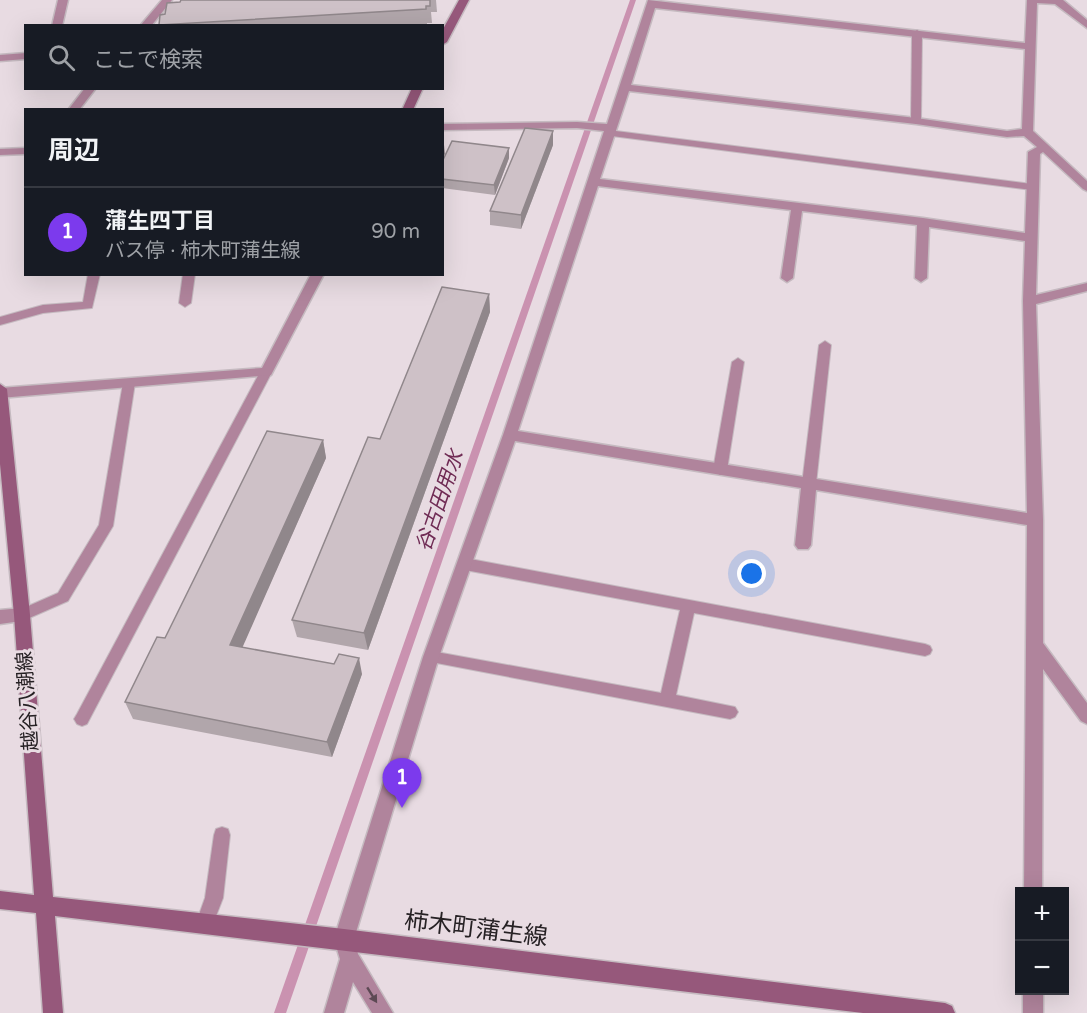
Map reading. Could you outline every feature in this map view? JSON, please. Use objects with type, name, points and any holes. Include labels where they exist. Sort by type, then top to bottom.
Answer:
[{"type":"main road","points":[[444,38],[464,0]]},
{"type":"main road","points":[[408,108],[417,90]]},
{"type":"main road","name":"越谷八潮線","points":[[0,392],[22,615],[53,1013]]},
{"type":"main road","name":"柿木町蒲生線","points":[[0,900],[344,939],[945,1013]]},
{"type":"street","points":[[57,24],[63,0]]},
{"type":"street","points":[[147,24],[167,0]]},
{"type":"street","points":[[1026,132],[1033,0],[1058,1],[1087,25]]},
{"type":"street","points":[[383,1013],[350,959],[344,939],[431,657],[510,435],[652,2],[1030,47]]},
{"type":"street","points":[[0,57],[24,56]]},
{"type":"street","points":[[624,87],[916,121],[1007,134],[1026,132],[1087,187]]},
{"type":"street","points":[[75,108],[89,90]]},
{"type":"street","points":[[444,127],[577,125],[609,130]]},
{"type":"street","points":[[1033,887],[1035,520],[1029,301],[1034,152],[1044,148]]},
{"type":"street","points":[[0,152],[24,151]]},
{"type":"street","points":[[593,182],[923,222],[1031,238]]},
{"type":"street","points":[[788,278],[797,206]]},
{"type":"street","points":[[921,278],[923,222]]},
{"type":"street","points":[[0,392],[266,372],[317,276]]},
{"type":"street","points":[[1029,301],[1087,287]]},
{"type":"street","points":[[510,435],[1035,520]]},
{"type":"street","points":[[803,545],[809,484]]},
{"type":"street","points":[[0,617],[22,615]]},
{"type":"street","points":[[1033,643],[1087,717]]},
{"type":"street","points":[[334,1013],[350,959]]},
{"type":"street","points":[[1033,995],[1033,1013]]},
{"type":"lane","points":[[916,121],[917,33]]},
{"type":"lane","points":[[609,130],[1032,187]]},
{"type":"lane","points":[[0,321],[43,309],[88,305],[94,276]]},
{"type":"lane","points":[[185,303],[189,276]]},
{"type":"lane","points":[[809,484],[825,345]]},
{"type":"lane","points":[[720,470],[738,362]]},
{"type":"lane","points":[[82,719],[266,372]]},
{"type":"lane","points":[[22,615],[63,597],[106,526],[129,383]]},
{"type":"lane","points":[[465,564],[925,650]]},
{"type":"lane","points":[[667,701],[688,606]]},
{"type":"lane","points":[[431,657],[730,712]]},
{"type":"lane","points":[[206,923],[214,898],[222,835]]},
{"type":"building","points":[[181,0],[430,0],[430,6],[426,6],[426,9],[159,24],[160,15],[165,14],[167,3]]},
{"type":"building","points":[[525,128],[553,131],[521,215],[490,211]]},
{"type":"building","points":[[452,141],[509,148],[494,185],[444,179],[444,158]]},
{"type":"building","points":[[442,287],[489,294],[364,633],[292,620],[368,437],[380,439]]},
{"type":"building","points":[[267,431],[323,440],[230,645],[334,664],[339,654],[359,658],[327,742],[125,702],[157,637],[165,638]]},
{"type":"waterway","name":"谷古田用水","points":[[280,1013],[633,0]]},
{"type":"place","name":"蒲生四丁目","points":[[402,808]]}]
